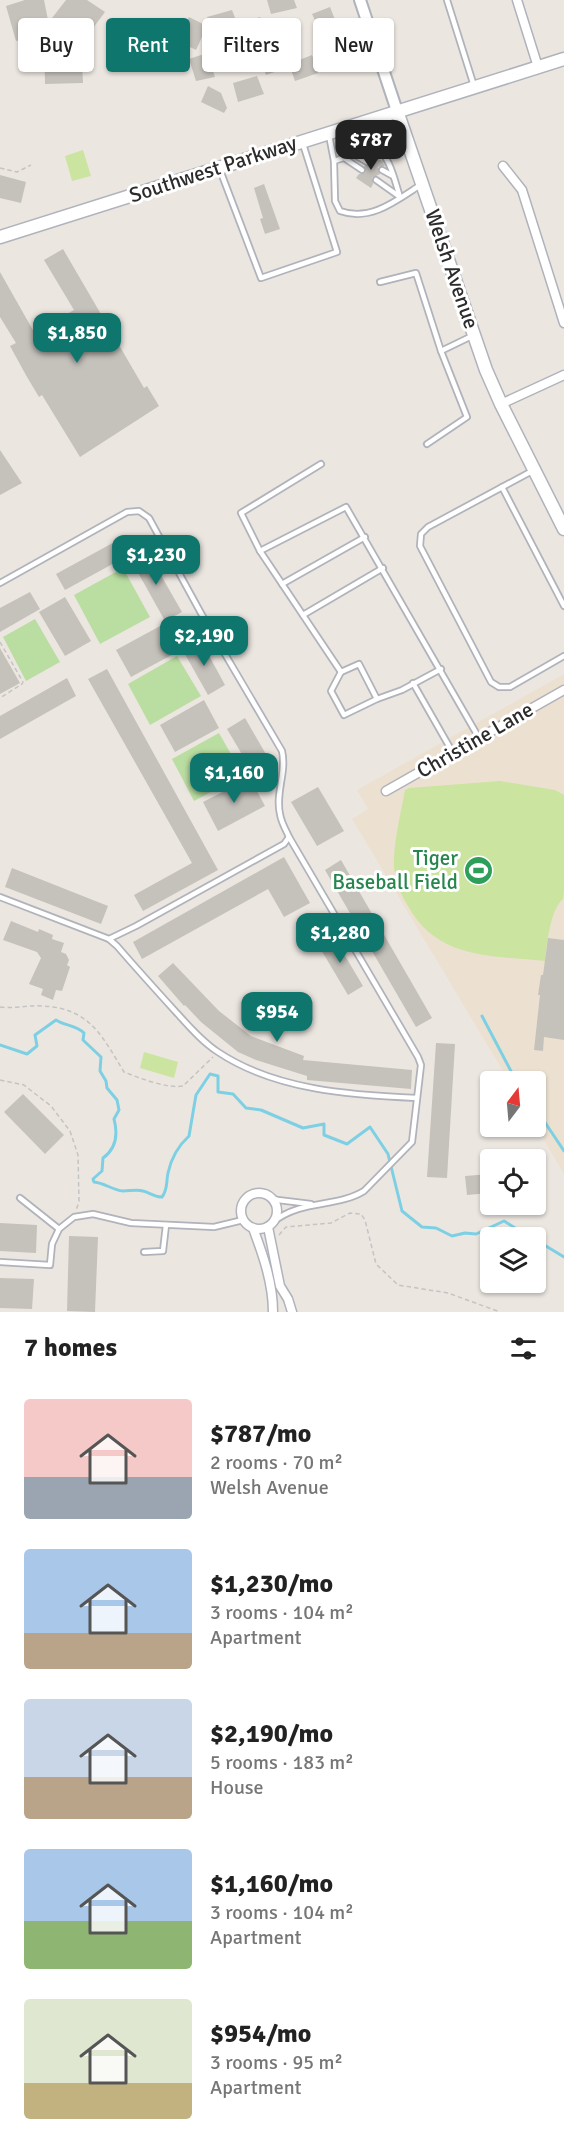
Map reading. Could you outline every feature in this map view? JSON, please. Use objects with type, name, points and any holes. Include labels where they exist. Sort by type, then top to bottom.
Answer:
[{"type":"main road","name":"Southwest Parkway","points":[[0,237],[564,59]]},
{"type":"main road","name":"Welsh Avenue","points":[[397,111],[474,335],[501,404],[564,529]]},
{"type":"street","name":"Welsh Avenue","points":[[360,0],[397,111]]},
{"type":"street","points":[[517,0],[538,67]]},
{"type":"street","points":[[503,166],[522,190],[564,323]]},
{"type":"street","points":[[501,404],[564,375]]},
{"type":"street","name":"Christine Lane","points":[[386,791],[564,690]]},
{"type":"street","points":[[273,1312],[272,1293],[262,1249],[253,1228],[243,1220],[241,1215],[242,1204],[250,1196],[260,1193],[270,1198],[276,1207],[276,1217],[271,1225],[280,1286],[288,1299],[292,1312]]},
{"type":"street","points":[[253,1228],[271,1225]]},
{"type":"lane","points":[[447,0],[474,87]]},
{"type":"lane","points":[[329,132],[334,161],[335,201],[340,212],[352,216],[380,211],[423,183]]},
{"type":"lane","points":[[219,167],[261,278],[337,252],[302,141]]},
{"type":"lane","points":[[334,161],[375,150],[382,153],[388,161],[400,197]]},
{"type":"lane","points":[[354,155],[367,162]]},
{"type":"lane","points":[[344,158],[362,170]]},
{"type":"lane","points":[[382,170],[393,177]]},
{"type":"lane","points":[[376,180],[400,197]]},
{"type":"lane","points":[[380,282],[416,273],[441,351],[467,417],[427,444]]},
{"type":"lane","points":[[441,351],[474,335]]},
{"type":"lane","points":[[321,464],[242,513],[260,551],[341,672]]},
{"type":"lane","points":[[534,470],[428,527],[421,534],[420,546],[491,682],[499,687],[510,687],[564,656]]},
{"type":"lane","points":[[502,488],[564,606]]},
{"type":"lane","points":[[260,551],[346,507],[479,738]]},
{"type":"lane","points":[[0,583],[127,512],[139,511],[149,518],[213,634],[282,751],[285,762],[280,792],[280,815],[289,837],[414,1049],[421,1065],[412,1142],[364,1191],[356,1196],[311,1204],[283,1215],[271,1225]]},
{"type":"lane","points":[[282,584],[365,537]]},
{"type":"lane","points":[[303,615],[383,568]]},
{"type":"lane","points":[[377,699],[359,664],[341,672],[331,691],[344,715],[402,690],[441,669]]},
{"type":"lane","points":[[413,683],[453,753]]},
{"type":"lane","points":[[109,939],[284,844],[289,837]]},
{"type":"lane","points":[[0,897],[109,939],[200,1038],[218,1053],[265,1076],[328,1090],[417,1098]]},
{"type":"lane","points":[[20,1198],[59,1229]]},
{"type":"lane","points":[[270,1198],[311,1204]]},
{"type":"lane","points":[[0,1262],[50,1264],[52,1244],[59,1229],[74,1217],[93,1214],[131,1223],[214,1227],[243,1220]]},
{"type":"lane","points":[[144,1252],[163,1251],[166,1225]]},
{"type":"path","points":[[0,168],[17,172],[31,165]]},
{"type":"path","points":[[0,642],[23,682],[0,698]]},
{"type":"path","points":[[0,1007],[12,1009],[42,1006],[71,1012],[90,1022],[102,1035],[124,1072],[178,1087],[183,1086],[218,1053]]},
{"type":"path","points":[[0,1080],[24,1085],[51,1106],[70,1131],[78,1155],[79,1202],[74,1217]]},
{"type":"path","points":[[276,1238],[286,1227],[331,1223],[350,1214],[361,1214],[365,1220],[376,1264],[398,1286],[448,1293],[500,1312]]},
{"type":"shaded area","points":[[564,674],[564,1174],[542,1137],[546,1137],[546,1071],[503,1071],[352,819],[368,809],[357,790]]},
{"type":"green space","points":[[83,150],[91,176],[72,181],[65,156]]},
{"type":"green space","points":[[123,568],[150,617],[100,644],[74,595]]},
{"type":"green space","points":[[35,619],[60,662],[26,681],[3,637]]},
{"type":"green space","points":[[177,656],[201,696],[150,725],[128,684]]},
{"type":"green space","points":[[219,733],[243,775],[194,801],[172,759]]},
{"type":"green space","name":"Tiger Baseball Field","points":[[500,781],[555,790],[564,795],[564,891],[563,899],[552,919],[545,961],[467,951],[450,946],[434,937],[420,924],[405,901],[396,877],[395,850],[405,790]]},
{"type":"green space","points":[[144,1052],[178,1062],[174,1078],[140,1068]]},
{"type":"building","points":[[25,0],[44,0],[48,18],[18,18],[18,41],[16,41],[6,6]]},
{"type":"building","points":[[66,0],[87,0],[105,12],[94,27],[94,18],[52,18]]},
{"type":"building","points":[[267,0],[294,0],[297,8],[271,14]]},
{"type":"building","points":[[330,7],[334,18],[314,18],[312,14]]},
{"type":"building","points":[[232,10],[235,18],[207,18]]},
{"type":"building","points":[[188,18],[202,24],[202,37],[196,50],[190,47]]},
{"type":"building","points":[[202,55],[202,72],[213,72],[215,77],[196,81],[190,59]]},
{"type":"building","points":[[312,55],[313,72],[318,73],[295,81],[292,72],[301,72],[301,59]]},
{"type":"building","points":[[45,72],[82,72],[83,83],[45,84]]},
{"type":"building","points":[[257,76],[264,94],[238,102],[233,83]]},
{"type":"building","points":[[208,86],[221,93],[227,108],[224,113],[201,102]]},
{"type":"building","points":[[372,155],[382,161],[385,166],[378,167],[380,174],[372,178],[371,188],[356,178],[359,174],[366,172],[364,166],[371,165],[369,158]]},
{"type":"building","points":[[0,175],[26,182],[21,203],[0,198]]},
{"type":"building","points":[[264,184],[280,229],[265,234],[254,188]]},
{"type":"building","points":[[63,249],[144,388],[147,386],[159,406],[80,457],[42,395],[39,397],[27,377],[10,346],[16,343],[0,317],[0,272],[34,332],[74,310],[44,260]]},
{"type":"building","points":[[0,450],[22,483],[0,495]]},
{"type":"building","points":[[120,539],[129,555],[65,590],[56,574]]},
{"type":"building","points":[[147,551],[182,612],[165,621],[131,560]]},
{"type":"building","points":[[30,592],[40,609],[0,632],[0,608]]},
{"type":"building","points":[[65,597],[91,641],[65,656],[39,612]]},
{"type":"building","points":[[162,625],[177,652],[131,677],[116,650]]},
{"type":"building","points":[[200,639],[225,685],[208,695],[182,649]]},
{"type":"building","points":[[0,648],[20,683],[0,694]]},
{"type":"building","points":[[107,669],[218,870],[143,911],[134,895],[192,863],[88,679]]},
{"type":"building","points":[[67,678],[76,696],[0,739],[0,716]]},
{"type":"building","points":[[204,700],[219,728],[175,752],[160,725]]},
{"type":"building","points":[[245,718],[271,763],[253,773],[227,729]]},
{"type":"building","points":[[250,778],[265,806],[218,831],[203,802]]},
{"type":"building","points":[[318,787],[344,831],[317,846],[291,802]]},
{"type":"building","points":[[284,857],[310,903],[284,917],[268,889],[142,959],[133,942]]},
{"type":"building","points":[[341,860],[432,1018],[416,1027],[325,870]]},
{"type":"building","points":[[12,868],[108,906],[101,924],[5,887]]},
{"type":"building","points":[[11,921],[38,932],[39,929],[53,935],[52,939],[64,943],[61,952],[66,954],[69,960],[67,965],[70,967],[62,991],[56,990],[53,1000],[41,995],[43,989],[29,984],[41,958],[37,952],[3,940]]},
{"type":"building","points":[[332,934],[363,986],[348,995],[317,943]]},
{"type":"building","points":[[548,938],[564,940],[564,1040],[544,1037],[543,1051],[534,1050],[540,995],[538,995]]},
{"type":"building","points":[[173,963],[219,1011],[251,1036],[304,1056],[303,1060],[412,1070],[411,1089],[307,1080],[307,1076],[238,1052],[184,1006],[158,976]]},
{"type":"building","points":[[436,1043],[455,1044],[447,1178],[427,1177]]},
{"type":"building","points":[[23,1094],[64,1135],[45,1154],[4,1112]]},
{"type":"building","points":[[480,1175],[480,1194],[467,1195],[465,1176]]},
{"type":"building","points":[[0,1223],[37,1225],[36,1253],[0,1251]]},
{"type":"building","points":[[69,1236],[98,1237],[95,1312],[67,1311]]},
{"type":"building","points":[[0,1278],[34,1279],[32,1309],[0,1308]]},
{"type":"waterway","points":[[482,1016],[511,1071]]},
{"type":"waterway","points":[[0,1045],[27,1054],[37,1046],[35,1035],[56,1020],[81,1030],[84,1033],[83,1040],[101,1057],[100,1071],[107,1088],[117,1100],[119,1110],[114,1119],[116,1130],[114,1145],[103,1158],[102,1171],[93,1179],[94,1182],[123,1191],[141,1190],[162,1197],[173,1158],[189,1136],[196,1095],[210,1074],[218,1076],[218,1092],[233,1094],[246,1108],[261,1110],[303,1128],[324,1124],[324,1135],[347,1144],[370,1127],[388,1154],[402,1211],[422,1227],[436,1228],[452,1236],[480,1232]]},
{"type":"waterway","points":[[546,1124],[564,1151]]},
{"type":"waterway","points":[[491,1227],[504,1221],[514,1227]]},
{"type":"waterway","points":[[546,1246],[564,1257]]},
{"type":"place","name":"Tiger Baseball Field","points":[[479,870]]}]
